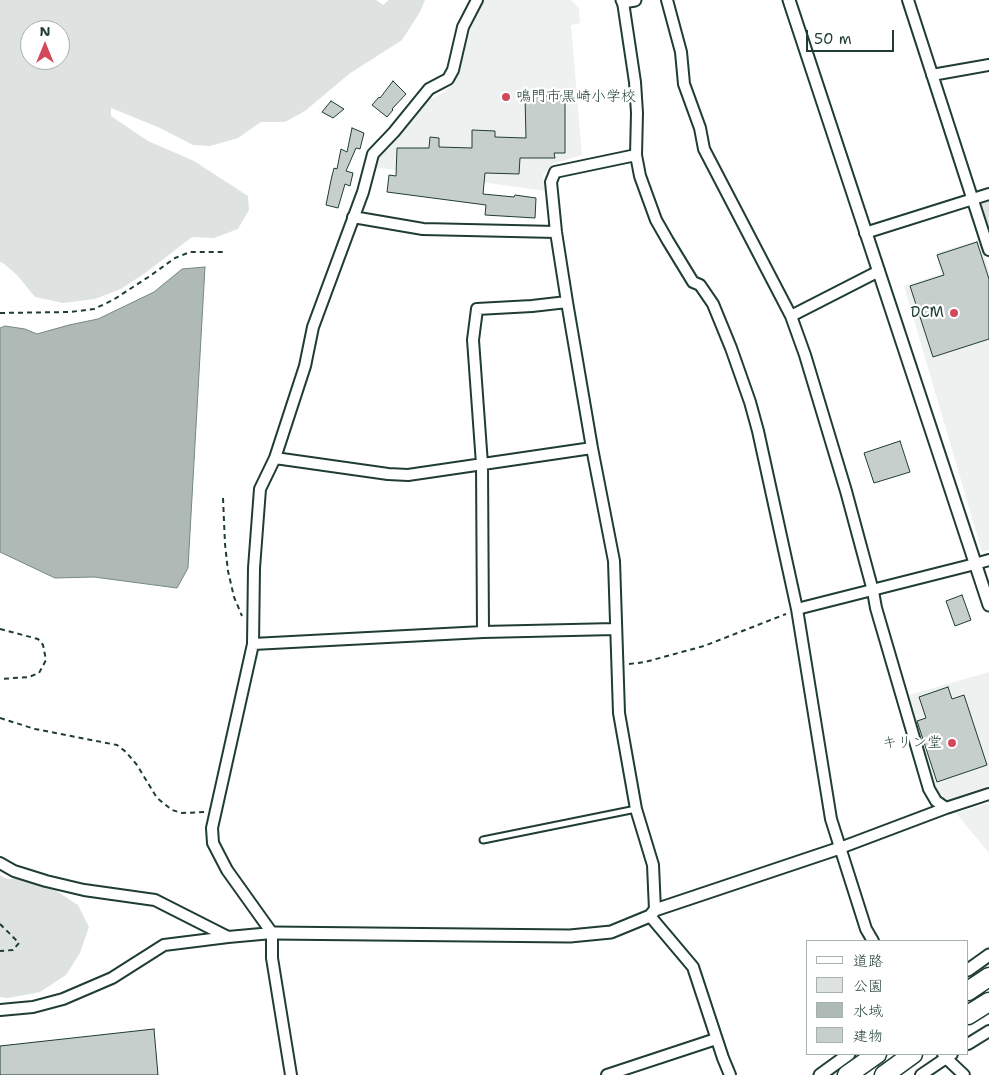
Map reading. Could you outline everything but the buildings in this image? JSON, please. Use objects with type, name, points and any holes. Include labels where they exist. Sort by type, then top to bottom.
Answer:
[{"type":"highway","points":[[969,990],[989,977]]},
{"type":"highway","points":[[969,1014],[989,1002]]},
{"type":"highway","points":[[847,1075],[876,1055]]},
{"type":"highway","points":[[884,1075],[912,1055]]},
{"type":"street","points":[[291,1075],[272,958],[272,934],[227,870],[213,843],[212,828],[253,644],[254,568],[260,489],[275,458],[305,366],[313,327],[363,192],[373,154],[394,132],[429,89],[448,79],[453,70],[463,26],[477,0]]},
{"type":"street","points":[[635,0],[623,1],[635,82],[638,113],[636,155],[640,176],[656,220],[693,282],[700,285],[713,304],[750,402],[797,610],[831,819],[866,929],[872,940]]},
{"type":"street","points":[[667,0],[681,52],[684,84],[700,128],[704,149],[791,316],[805,355],[841,473],[876,608],[929,788],[936,800],[946,808]]},
{"type":"street","points":[[789,0],[989,605]]},
{"type":"street","points":[[908,0],[989,250]]},
{"type":"street","points":[[932,75],[989,65]]},
{"type":"street","points":[[636,155],[556,172],[551,182],[556,232],[592,448],[614,561],[619,713],[636,809],[653,865],[653,913],[692,967],[730,1075]]},
{"type":"street","points":[[865,233],[989,194]]},
{"type":"street","points":[[353,217],[423,229],[556,232]]},
{"type":"street","points":[[791,316],[878,271]]},
{"type":"street","points":[[483,632],[482,464],[473,340],[477,309],[567,302]]},
{"type":"street","points":[[275,458],[388,474],[408,475],[592,448]]},
{"type":"street","points":[[797,610],[989,560]]},
{"type":"street","points":[[253,644],[483,632],[615,629]]},
{"type":"street","points":[[0,1010],[33,1006],[63,999],[112,978],[164,944],[272,934],[570,936],[611,932],[653,913],[989,794]]},
{"type":"street","points":[[0,863],[14,871],[84,890],[155,900],[228,937]]},
{"type":"street","points":[[969,969],[989,955]]},
{"type":"street","points":[[969,1043],[989,1030]]},
{"type":"street","points":[[608,1075],[716,1039]]},
{"type":"street","points":[[820,1075],[848,1055]]},
{"type":"street","points":[[921,1075],[947,1055],[964,1075]]},
{"type":"lane","points":[[483,840],[636,809]]},
{"type":"path","points":[[0,313],[70,312],[94,308],[113,300],[175,258],[190,252],[223,252]]},
{"type":"path","points":[[223,498],[228,572],[234,597],[243,621]]},
{"type":"path","points":[[617,665],[645,662],[704,646],[797,610]]},
{"type":"path","points":[[0,628],[38,639],[43,645],[46,660],[38,673],[29,677],[0,679]]},
{"type":"path","points":[[0,718],[36,729],[118,744],[137,766],[157,798],[172,810],[182,812],[217,811]]},
{"type":"path","points":[[0,924],[19,943],[13,950],[0,951]]},
{"type":"shaded area","name":"鳴門市黒崎小学校","points":[[484,0],[571,0],[579,8],[580,23],[571,25],[582,155],[552,164],[543,175],[545,191],[374,167],[374,163],[390,146],[405,124],[425,103],[452,85],[458,75],[468,35]]},
{"type":"shaded area","points":[[979,240],[989,270],[989,550],[982,552],[904,286],[941,274],[936,253]]},
{"type":"shaded area","points":[[989,672],[989,787],[948,803],[938,796],[909,695]]},
{"type":"shaded area","points":[[989,803],[989,853],[956,813]]},
{"type":"green space","points":[[0,0],[376,0],[383,5],[389,0],[425,0],[420,12],[402,40],[349,74],[305,111],[285,122],[261,122],[238,138],[210,146],[193,145],[160,128],[111,108],[111,116],[148,141],[194,161],[248,196],[249,210],[238,229],[214,238],[192,237],[121,289],[95,299],[63,303],[35,297],[17,275],[0,262]]},
{"type":"green space","points":[[989,198],[989,232],[978,202]]},
{"type":"green space","points":[[0,875],[7,879],[30,878],[55,890],[78,905],[89,927],[80,953],[66,975],[40,992],[8,998],[0,997]]},
{"type":"water","points":[[205,267],[188,568],[177,588],[94,577],[55,578],[0,552],[0,328],[5,326],[25,329],[37,334],[98,319],[154,292],[182,269]]},
{"type":"place","name":"鳴門市黒崎小学校","points":[[506,97]]},
{"type":"place","name":"DCM","points":[[954,313]]},
{"type":"place","name":"キリン堂","points":[[952,743]]}]
